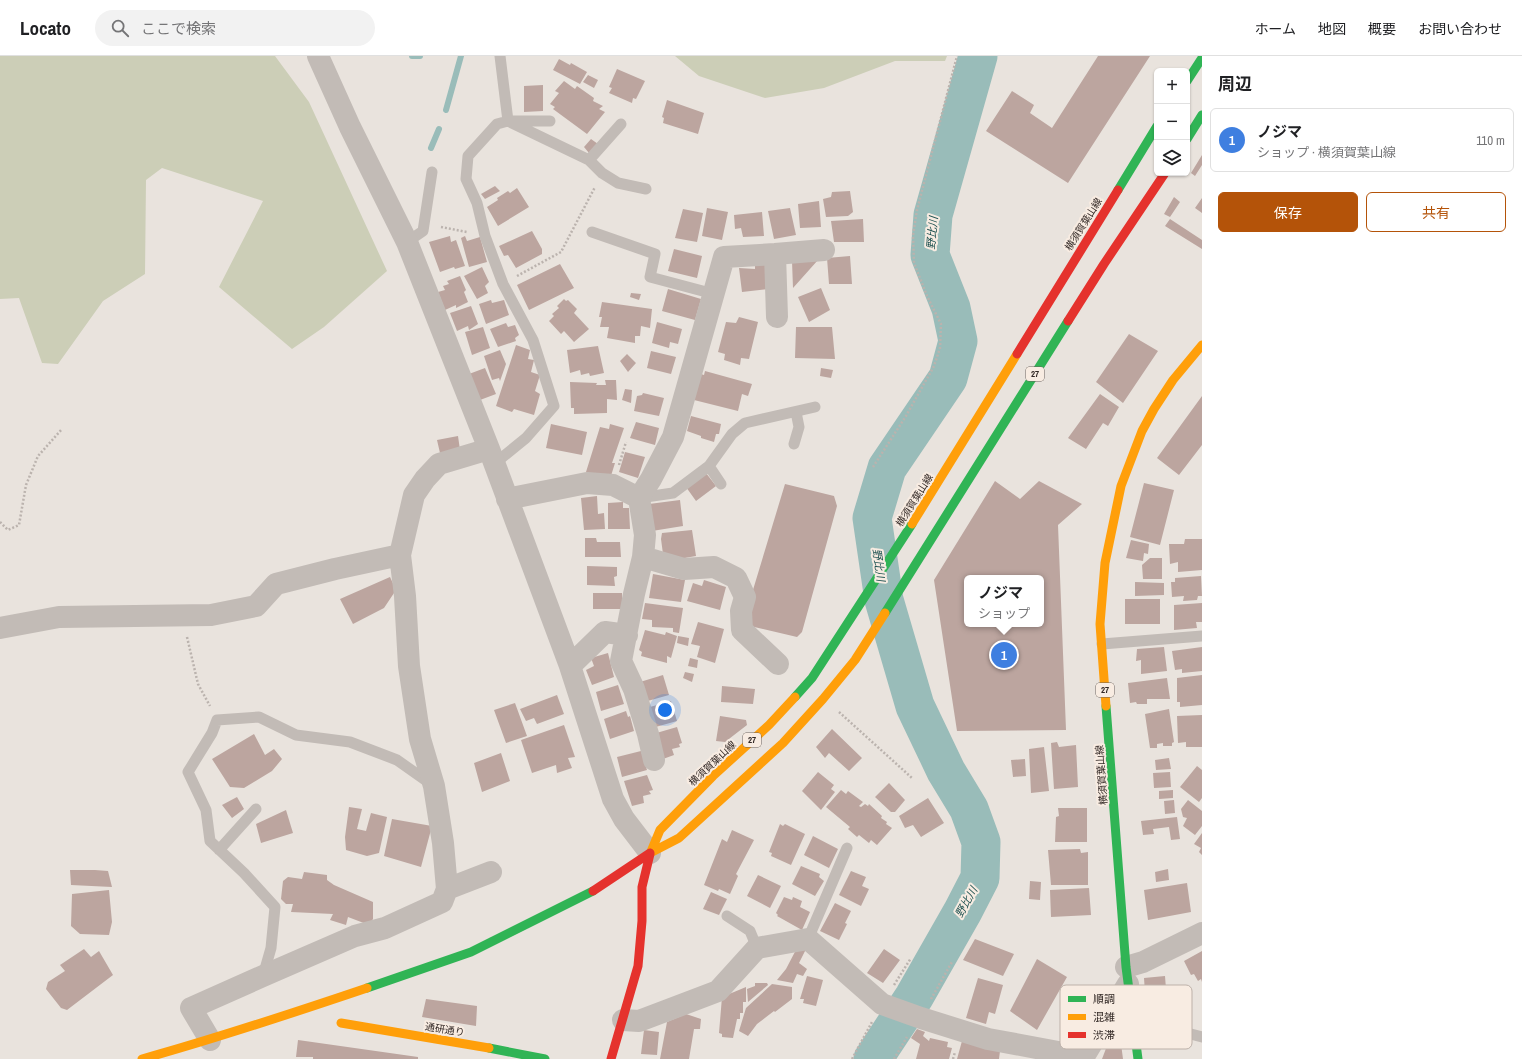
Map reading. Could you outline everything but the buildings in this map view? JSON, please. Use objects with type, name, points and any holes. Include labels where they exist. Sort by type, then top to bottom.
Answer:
[{"type":"main road","points":[[1190,76],[1202,58]]},
{"type":"main road","points":[[1190,134],[1202,115]]},
{"type":"main road","name":"横須賀葉山線","points":[[611,1059],[638,966],[642,921],[642,887],[650,853],[660,830],[713,776],[769,725],[812,678],[908,531],[1154,131]]},
{"type":"main road","name":"27","points":[[650,853],[678,838],[777,748],[823,699],[855,660],[1104,264],[1163,176]]},
{"type":"main road","name":"横須賀葉山線","points":[[1128,985],[1100,624],[1105,562],[1121,486],[1142,431],[1154,408],[1174,380],[1200,352]]},
{"type":"main road","points":[[142,1059],[210,1040],[307,1009],[471,952],[586,894],[650,853]]},
{"type":"main road","name":"通研通り","points":[[341,1023],[500,1054],[545,1059]]},
{"type":"main road","name":"横須賀葉山線","points":[[1137,1049],[1138,1059]]},
{"type":"street","points":[[318,56],[350,127],[407,242],[492,456],[570,666],[613,799],[624,819],[650,853]]},
{"type":"street","points":[[654,760],[648,734],[634,689],[621,661],[634,594],[643,558],[645,535],[639,498],[651,479],[672,437],[724,257],[824,250]]},
{"type":"street","points":[[775,254],[777,317]]},
{"type":"street","points":[[210,1040],[192,1008],[356,936],[385,928],[442,902],[447,889],[443,842],[434,786],[420,739],[409,666],[405,596],[400,555],[414,495],[425,479],[439,464],[492,456]]},
{"type":"street","points":[[507,499],[587,483],[612,485],[639,498]]},
{"type":"street","points":[[0,628],[58,617],[211,615],[256,606],[276,584],[400,555]]},
{"type":"street","points":[[643,558],[684,569],[714,567],[736,578],[745,597],[741,612],[742,630],[778,664]]},
{"type":"street","points":[[570,666],[605,632],[627,635]]},
{"type":"street","points":[[447,889],[491,872]]},
{"type":"street","points":[[1122,985],[1127,976],[1144,962],[1202,933]]},
{"type":"street","points":[[623,1020],[639,1021],[718,991],[757,948],[808,938],[882,1004],[920,1018],[988,1038],[1070,1054],[1086,1053],[1088,1049]]},
{"type":"lane","points":[[500,56],[508,121]]},
{"type":"lane","points":[[508,121],[589,160],[602,173],[618,183],[646,189]]},
{"type":"lane","points":[[492,456],[526,438],[554,406],[533,340],[502,284],[485,236],[477,203],[466,180],[468,156],[497,124],[508,121],[550,121]]},
{"type":"lane","points":[[589,160],[621,124]]},
{"type":"lane","points":[[407,242],[423,232],[432,172]]},
{"type":"lane","points":[[592,232],[655,254],[650,277],[714,294]]},
{"type":"lane","points":[[639,498],[672,493],[709,466],[732,434],[745,423],[815,407]]},
{"type":"lane","points":[[794,444],[799,427],[796,412]]},
{"type":"lane","points":[[709,466],[721,484]]},
{"type":"lane","points":[[1102,644],[1202,636]]},
{"type":"lane","points":[[263,976],[271,948],[275,907],[244,873],[210,841],[206,810],[188,772],[212,733],[217,720],[259,717],[296,735],[350,742],[397,760],[434,786]]},
{"type":"lane","points":[[219,850],[256,809]]},
{"type":"lane","points":[[808,938],[847,848]]},
{"type":"lane","points":[[727,916],[750,931],[757,948]]},
{"type":"lane","points":[[1192,1034],[1202,1037]]},
{"type":"path","points":[[873,468],[906,416],[934,366],[940,348],[941,324],[927,296],[914,263],[913,235],[917,210],[957,56]]},
{"type":"path","points":[[502,284],[560,252],[602,173]]},
{"type":"path","points":[[440,226],[485,236]]},
{"type":"path","points":[[0,522],[8,530],[19,525],[26,485],[38,456],[62,429]]},
{"type":"path","points":[[182,615],[198,684],[217,720]]},
{"type":"path","points":[[834,708],[912,778]]},
{"type":"path","points":[[852,1059],[882,1004],[911,958]]},
{"type":"path","points":[[920,1018],[952,962]]},
{"type":"path","points":[[953,1059],[955,1052]]},
{"type":"green space","points":[[0,56],[275,56],[309,102],[387,271],[324,327],[292,349],[219,287],[263,201],[162,168],[146,180],[145,274],[103,301],[58,364],[42,363],[19,298],[0,299]]},
{"type":"green space","points":[[675,56],[947,56],[945,61],[895,61],[824,88],[765,98],[699,76]]},
{"type":"waterway","points":[[412,56],[420,56]]},
{"type":"waterway","points":[[446,110],[461,56]]},
{"type":"waterway","name":"野比川","points":[[873,1059],[914,997],[980,878],[981,842],[969,809],[946,771],[915,706],[884,600],[872,518],[887,468],[948,378],[958,341],[951,308],[930,255],[933,215],[978,56]]},
{"type":"waterway","points":[[431,148],[439,129]]},
{"type":"traffic: fast","points":[[1190,76],[1202,58]]},
{"type":"traffic: fast","points":[[1190,134],[1202,115]]},
{"type":"traffic: fast","points":[[1118,190],[1154,131]]},
{"type":"traffic: fast","points":[[885,613],[1068,321]]},
{"type":"traffic: fast","points":[[795,697],[812,678],[912,524]]},
{"type":"traffic: fast","points":[[1106,706],[1128,985]]},
{"type":"traffic: fast","points":[[367,988],[471,952],[593,891]]},
{"type":"traffic: fast","points":[[489,1048],[545,1059]]},
{"type":"traffic: fast","points":[[1137,1049],[1138,1059]]},
{"type":"traffic: slow","points":[[1106,706],[1100,624],[1105,563],[1121,486],[1142,431],[1154,409],[1173,380],[1202,345]]},
{"type":"traffic: slow","points":[[912,524],[1017,354]]},
{"type":"traffic: slow","points":[[650,853],[679,838],[783,743],[823,699],[855,660],[885,613]]},
{"type":"traffic: slow","points":[[650,854],[660,830],[713,776],[769,725],[795,697]]},
{"type":"traffic: slow","points":[[142,1059],[227,1034],[367,988]]},
{"type":"traffic: slow","points":[[341,1023],[489,1048]]},
{"type":"traffic: jam","points":[[1068,321],[1163,176]]},
{"type":"traffic: jam","points":[[1017,354],[1118,190]]},
{"type":"traffic: jam","points":[[593,891],[650,853]]},
{"type":"traffic: jam","points":[[611,1059],[638,966],[642,921],[642,887],[650,854]]},
{"type":"place","name":"ノジマ","points":[[1004,655]]}]
